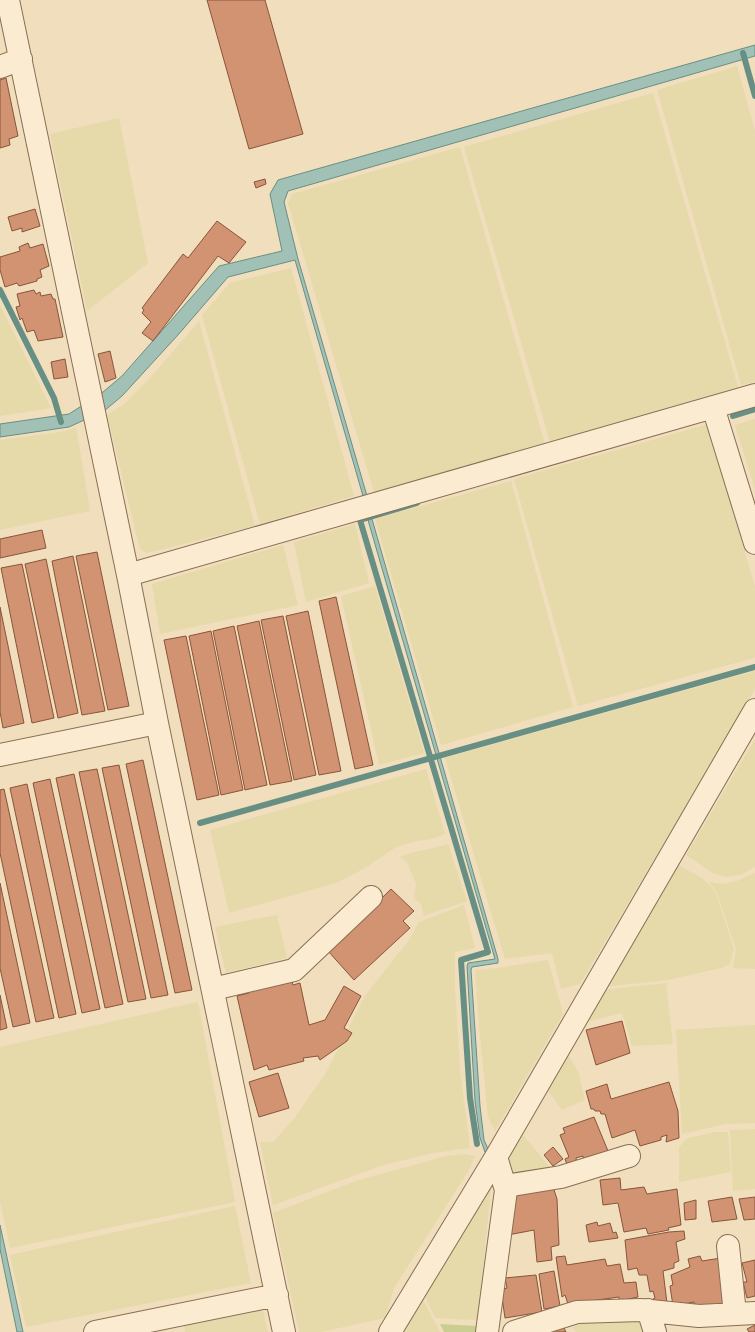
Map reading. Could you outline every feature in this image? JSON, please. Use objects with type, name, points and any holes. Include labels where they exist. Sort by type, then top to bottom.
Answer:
[{"type":"street","points":[[8,0],[284,1332]]},
{"type":"street","points":[[0,67],[21,59]]},
{"type":"street","points":[[128,575],[755,395]]},
{"type":"street","points":[[713,407],[755,543]]},
{"type":"street","points":[[390,1332],[496,1157],[755,710]]},
{"type":"street","points":[[0,755],[157,723]]},
{"type":"street","points":[[213,989],[294,970],[371,897]]},
{"type":"street","points":[[505,1186],[560,1177],[629,1156]]},
{"type":"street","points":[[487,1332],[506,1190],[496,1157]]},
{"type":"street","points":[[514,1332],[577,1312],[648,1310],[699,1316],[745,1313],[728,1246]]},
{"type":"street","points":[[95,1332],[277,1295]]},
{"type":"street","points":[[648,1310],[655,1332]]},
{"type":"shaded area","points":[[737,66],[755,131],[755,382],[741,385],[657,90]]},
{"type":"shaded area","points":[[653,93],[738,387],[550,442],[464,147]]},
{"type":"shaded area","points":[[119,118],[148,263],[87,311],[50,134]]},
{"type":"shaded area","points":[[460,147],[545,444],[374,492],[288,203],[292,194]]},
{"type":"shaded area","points":[[291,268],[354,496],[260,524],[202,315],[230,283]]},
{"type":"shaded area","points":[[0,305],[51,408],[0,416]]},
{"type":"shaded area","points":[[199,321],[255,526],[147,553],[140,549],[107,415],[123,405],[152,376]]},
{"type":"shaded area","points":[[755,419],[755,489],[735,425]]},
{"type":"shaded area","points":[[705,425],[709,426],[755,587],[755,656],[754,658],[578,706],[514,479]]},
{"type":"shaded area","points":[[76,427],[90,511],[0,530],[0,440],[61,432]]},
{"type":"shaded area","points":[[511,481],[573,707],[441,745],[375,519]]},
{"type":"shaded area","points":[[355,524],[369,583],[306,602],[294,542]]},
{"type":"shaded area","points":[[283,545],[298,605],[160,634],[152,584]]},
{"type":"shaded area","points":[[375,586],[424,753],[379,765],[341,596]]},
{"type":"shaded area","points":[[755,671],[755,689],[580,984],[561,989],[552,953],[505,959],[445,758]]},
{"type":"shaded area","points":[[755,739],[755,867],[740,875],[725,877],[713,873],[686,855]]},
{"type":"shaded area","points":[[426,769],[445,834],[432,839],[416,841],[396,847],[365,868],[336,883],[229,913],[210,830]]},
{"type":"shaded area","points":[[448,844],[467,901],[424,916],[421,904],[414,898],[416,884],[407,862],[400,857]]},
{"type":"shaded area","points":[[676,864],[700,877],[709,884],[715,892],[734,949],[730,964],[721,968],[668,980],[603,987]]},
{"type":"shaded area","points":[[755,873],[755,969],[733,968],[736,949],[716,891],[709,882],[723,884],[737,881]]},
{"type":"shaded area","points":[[464,905],[475,948],[455,952],[455,987],[460,1071],[470,1148],[433,1153],[383,1165],[273,1205],[260,1142],[273,1142],[294,1119],[327,1071],[364,997],[409,940],[419,922]]},
{"type":"shaded area","points":[[277,915],[287,958],[226,973],[215,927]]},
{"type":"shaded area","points":[[548,960],[563,1014],[495,1131],[488,1117],[475,970]]},
{"type":"shaded area","points":[[666,983],[673,1044],[632,1046],[622,1013],[582,1023],[603,990]]},
{"type":"shaded area","points":[[198,1002],[235,1202],[10,1248],[0,1201],[0,1047]]},
{"type":"shaded area","points":[[755,1025],[755,1123],[725,1124],[682,1134],[676,1030]]},
{"type":"shaded area","points":[[566,1052],[578,1071],[585,1100],[562,1110],[546,1088]]},
{"type":"shaded area","points":[[518,1129],[552,1170],[514,1180],[503,1156]]},
{"type":"shaded area","points":[[755,1129],[755,1189],[733,1191],[730,1130]]},
{"type":"shaded area","points":[[715,1132],[728,1132],[731,1172],[679,1182],[679,1147],[688,1138]]},
{"type":"shaded area","points":[[464,1154],[475,1156],[469,1170],[394,1288],[385,1318],[321,1332],[299,1332],[273,1213],[356,1181],[446,1156]]},
{"type":"shaded area","points":[[490,1172],[491,1188],[478,1320],[435,1318],[424,1293]]},
{"type":"shaded area","points":[[235,1206],[251,1283],[26,1327],[10,1255]]},
{"type":"shaded area","points":[[423,1300],[440,1332],[402,1332]]},
{"type":"shaded area","points":[[261,1304],[268,1332],[185,1332],[183,1322]]},
{"type":"shaded area","points":[[602,1318],[645,1321],[650,1332],[576,1332],[572,1327]]},
{"type":"green space","points":[[440,1324],[477,1326],[476,1332],[444,1332]]},
{"type":"water","points":[[755,45],[755,56],[288,191],[284,202],[298,259],[367,496],[363,496],[295,260],[228,277],[122,396],[104,411],[69,427],[0,437],[0,424],[69,414],[103,392],[122,376],[219,266],[282,251],[270,194],[278,180]]},
{"type":"water","points":[[372,519],[498,959],[498,963],[472,967],[471,970],[480,1106],[484,1140],[489,1151],[485,1152],[480,1138],[475,1101],[467,966],[468,963],[495,959],[368,520]]},
{"type":"water","points":[[0,1225],[23,1332],[17,1332],[0,1249]]},
{"type":"building","points":[[207,0],[265,0],[303,134],[249,149]]},
{"type":"building","points":[[6,78],[18,136],[9,139],[10,145],[0,148],[0,80]]},
{"type":"building","points":[[265,179],[266,184],[256,188],[254,182]]},
{"type":"building","points":[[35,209],[40,226],[22,232],[22,228],[12,231],[8,217]]},
{"type":"building","points":[[217,221],[246,242],[229,263],[218,256],[153,341],[142,333],[151,322],[142,313],[144,310],[142,308],[183,254],[188,258]]},
{"type":"building","points":[[28,243],[30,248],[43,244],[49,266],[40,270],[42,277],[37,279],[37,281],[19,286],[17,283],[5,287],[0,270],[0,257],[20,251],[19,247]]},
{"type":"building","points":[[34,290],[36,294],[40,292],[41,296],[51,294],[53,299],[55,299],[63,337],[38,341],[34,330],[27,332],[22,318],[20,320],[16,307],[20,306],[17,294]]},
{"type":"building","points":[[110,351],[116,378],[105,382],[98,354]]},
{"type":"building","points":[[65,359],[68,377],[54,379],[51,362]]},
{"type":"building","points":[[42,530],[46,548],[0,558],[0,539]]},
{"type":"building","points":[[97,552],[129,706],[108,710],[76,556]]},
{"type":"building","points":[[73,556],[105,711],[82,715],[52,561]]},
{"type":"building","points":[[46,559],[78,713],[58,718],[25,564]]},
{"type":"building","points":[[22,564],[54,718],[32,723],[1,568]]},
{"type":"building","points":[[336,597],[373,765],[355,769],[319,601]]},
{"type":"building","points":[[0,607],[24,723],[3,728],[0,712]]},
{"type":"building","points":[[308,611],[341,771],[319,775],[286,616]]},
{"type":"building","points":[[283,616],[316,775],[294,780],[261,620]]},
{"type":"building","points":[[259,621],[292,781],[270,785],[237,626]]},
{"type":"building","points":[[234,626],[267,785],[245,790],[213,631]]},
{"type":"building","points":[[211,631],[243,790],[221,795],[189,636]]},
{"type":"building","points":[[186,636],[219,795],[197,800],[164,640]]},
{"type":"building","points":[[143,760],[192,990],[175,993],[126,764]]},
{"type":"building","points":[[119,765],[168,995],[151,998],[102,768]]},
{"type":"building","points":[[97,769],[146,999],[128,1002],[79,772]]},
{"type":"building","points":[[74,774],[123,1004],[105,1008],[56,778]]},
{"type":"building","points":[[50,779],[100,1009],[82,1013],[33,783]]},
{"type":"building","points":[[27,784],[76,1014],[59,1018],[10,788]]},
{"type":"building","points":[[4,789],[54,1018],[36,1022],[0,853],[0,790]]},
{"type":"building","points":[[0,883],[30,1023],[13,1027],[0,968]]},
{"type":"building","points":[[391,889],[414,911],[403,921],[410,928],[354,980],[328,951]]},
{"type":"building","points":[[292,982],[293,985],[300,983],[309,1025],[325,1020],[344,986],[361,996],[344,1028],[352,1033],[347,1041],[320,1060],[318,1056],[303,1058],[304,1061],[269,1070],[267,1065],[254,1070],[237,996],[249,993],[248,991]]},
{"type":"building","points":[[0,995],[7,1028],[0,1030]]},
{"type":"building","points":[[622,1021],[630,1053],[596,1065],[586,1030]]},
{"type":"building","points":[[278,1073],[289,1108],[259,1117],[249,1082]]},
{"type":"building","points":[[669,1082],[678,1111],[679,1138],[666,1142],[667,1135],[661,1137],[661,1140],[640,1146],[635,1130],[612,1138],[605,1114],[601,1114],[600,1111],[591,1109],[586,1091],[607,1084],[611,1099]]},
{"type":"building","points":[[594,1117],[608,1151],[584,1161],[583,1156],[576,1158],[577,1165],[568,1167],[565,1159],[569,1157],[560,1135],[565,1133],[563,1128]]},
{"type":"building","points":[[553,1147],[563,1159],[553,1166],[544,1155]]},
{"type":"building","points":[[620,1178],[621,1190],[644,1187],[647,1194],[677,1189],[681,1225],[668,1228],[669,1230],[648,1234],[646,1228],[624,1232],[618,1203],[603,1205],[600,1180]]},
{"type":"building","points":[[552,1184],[557,1199],[559,1245],[551,1247],[552,1260],[537,1262],[534,1230],[508,1235],[515,1195]]},
{"type":"building","points":[[732,1197],[737,1219],[712,1222],[708,1201]]},
{"type":"building","points":[[755,1197],[755,1219],[744,1220],[739,1199]]},
{"type":"building","points":[[696,1200],[696,1219],[685,1220],[684,1203]]},
{"type":"building","points":[[597,1222],[598,1226],[610,1223],[613,1233],[616,1232],[618,1238],[589,1242],[586,1225]]},
{"type":"building","points":[[684,1231],[685,1239],[676,1242],[679,1261],[674,1263],[674,1268],[663,1271],[667,1303],[655,1304],[653,1299],[655,1298],[653,1291],[650,1292],[647,1275],[639,1275],[637,1268],[628,1270],[625,1240],[669,1232]]},
{"type":"building","points":[[565,1256],[567,1265],[605,1259],[607,1266],[620,1264],[624,1283],[636,1282],[638,1297],[619,1301],[619,1297],[568,1304],[565,1295],[562,1297],[556,1257]]},
{"type":"building","points":[[700,1256],[702,1261],[721,1258],[724,1304],[695,1307],[694,1302],[673,1306],[670,1286],[673,1285],[671,1275],[690,1267],[688,1259]]},
{"type":"building","points":[[755,1260],[755,1296],[747,1298],[743,1282],[747,1282],[742,1263]]},
{"type":"building","points":[[554,1271],[560,1306],[544,1309],[539,1274]]},
{"type":"building","points":[[536,1275],[542,1312],[505,1318],[501,1290],[507,1288],[505,1278]]},
{"type":"building","points":[[755,1325],[755,1332],[749,1332],[747,1329]]},
{"type":"building","points":[[563,1326],[566,1332],[551,1332]]},
{"type":"waterway","points":[[743,53],[755,96]]},
{"type":"waterway","points":[[0,290],[54,398],[61,422]]},
{"type":"waterway","points":[[733,416],[755,409]]},
{"type":"waterway","points":[[417,503],[360,520],[488,952],[461,960],[470,1098],[477,1144]]},
{"type":"waterway","points":[[200,823],[755,667]]}]
